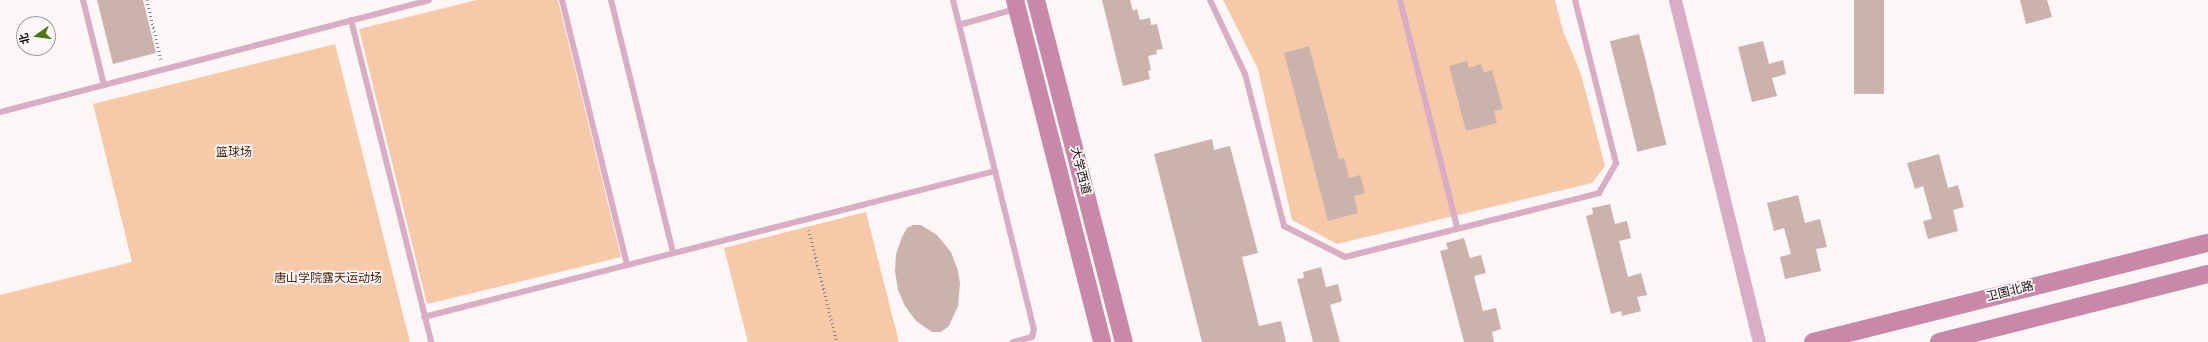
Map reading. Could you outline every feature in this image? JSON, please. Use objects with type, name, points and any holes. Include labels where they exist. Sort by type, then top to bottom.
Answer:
[{"type":"main road","name":"大学西道","points":[[1036,0],[1124,342]]},
{"type":"main road","name":"大学西道","points":[[1016,4],[1102,342]]},
{"type":"main road","name":"卫国北路","points":[[1813,342],[2208,243]]},
{"type":"main road","points":[[1939,342],[2208,274]]},
{"type":"street","points":[[1675,0],[1759,342]]},
{"type":"lane","points":[[84,0],[104,84]]},
{"type":"lane","points":[[0,112],[430,0]]},
{"type":"lane","points":[[562,0],[627,265]]},
{"type":"lane","points":[[610,0],[673,253]]},
{"type":"lane","points":[[953,0],[1034,329],[1032,337],[1013,342]]},
{"type":"lane","points":[[1210,0],[1245,74],[1284,226],[1346,257],[1457,227],[1599,193],[1616,163],[1575,0]]},
{"type":"lane","points":[[1400,0],[1457,227]]},
{"type":"lane","points":[[959,25],[1016,4]]},
{"type":"lane","points":[[351,20],[431,342]]},
{"type":"lane","points":[[424,317],[995,171]]},
{"type":"path","points":[[146,0],[164,69]]},
{"type":"path","points":[[807,219],[837,342]]},
{"type":"green space","points":[[477,0],[558,0],[621,257],[427,304],[359,29]]},
{"type":"green space","points":[[1223,0],[1555,0],[1563,31],[1581,74],[1605,166],[1592,183],[1337,244],[1292,220],[1258,69]]},
{"type":"green space","points":[[335,44],[410,342],[0,342],[0,295],[132,262],[93,104]]},
{"type":"green space","points":[[866,212],[899,342],[748,342],[724,248]]},
{"type":"building","points":[[97,0],[143,0],[156,53],[113,64]]},
{"type":"building","points":[[1102,0],[1130,0],[1133,11],[1137,9],[1140,20],[1150,18],[1151,25],[1157,24],[1163,49],[1156,50],[1157,54],[1148,56],[1151,70],[1148,71],[1150,79],[1123,86]]},
{"type":"building","points":[[1854,0],[1884,0],[1884,94],[1854,94]]},
{"type":"building","points":[[2020,0],[2047,0],[2052,17],[2026,24]]},
{"type":"building","points":[[1639,34],[1667,145],[1637,152],[1610,41]]},
{"type":"building","points":[[1763,41],[1769,64],[1783,60],[1786,74],[1772,78],[1777,96],[1752,102],[1738,47]]},
{"type":"building","points":[[1309,46],[1339,159],[1344,158],[1349,178],[1360,175],[1365,193],[1354,196],[1358,213],[1328,221],[1284,53]]},
{"type":"building","points":[[1467,61],[1469,68],[1481,64],[1484,73],[1492,70],[1503,109],[1494,111],[1497,123],[1466,131],[1449,66]]},
{"type":"building","points":[[1212,139],[1214,150],[1230,146],[1258,253],[1242,257],[1259,326],[1281,321],[1286,342],[1202,342],[1154,154]]},
{"type":"building","points":[[1939,154],[1948,188],[1958,185],[1964,207],[1953,210],[1958,231],[1928,239],[1923,221],[1932,219],[1923,186],[1915,189],[1907,163]]},
{"type":"building","points":[[1798,195],[1805,223],[1820,219],[1827,247],[1816,249],[1821,271],[1785,279],[1780,257],[1791,254],[1784,228],[1774,231],[1767,203]]},
{"type":"building","points":[[1610,204],[1615,224],[1627,221],[1631,238],[1619,241],[1628,277],[1641,273],[1647,295],[1637,297],[1641,311],[1622,316],[1621,311],[1611,314],[1586,216],[1593,214],[1592,208]]},
{"type":"building","points":[[913,225],[921,225],[937,235],[951,252],[958,271],[960,283],[958,306],[949,326],[941,332],[932,332],[916,321],[905,306],[898,290],[895,271],[896,254],[907,228]]},
{"type":"building","points":[[1464,238],[1470,258],[1481,255],[1486,273],[1474,276],[1483,311],[1496,308],[1501,329],[1492,332],[1494,342],[1464,342],[1440,251],[1448,249],[1446,243]]},
{"type":"building","points":[[1321,267],[1326,287],[1338,284],[1342,301],[1330,305],[1340,342],[1313,342],[1297,279],[1304,278],[1303,272]]},
{"type":"park label","name":"篮球场","points":[[234,153]]},
{"type":"park label","name":"唐山学院露天运动场","points":[[328,279]]}]
